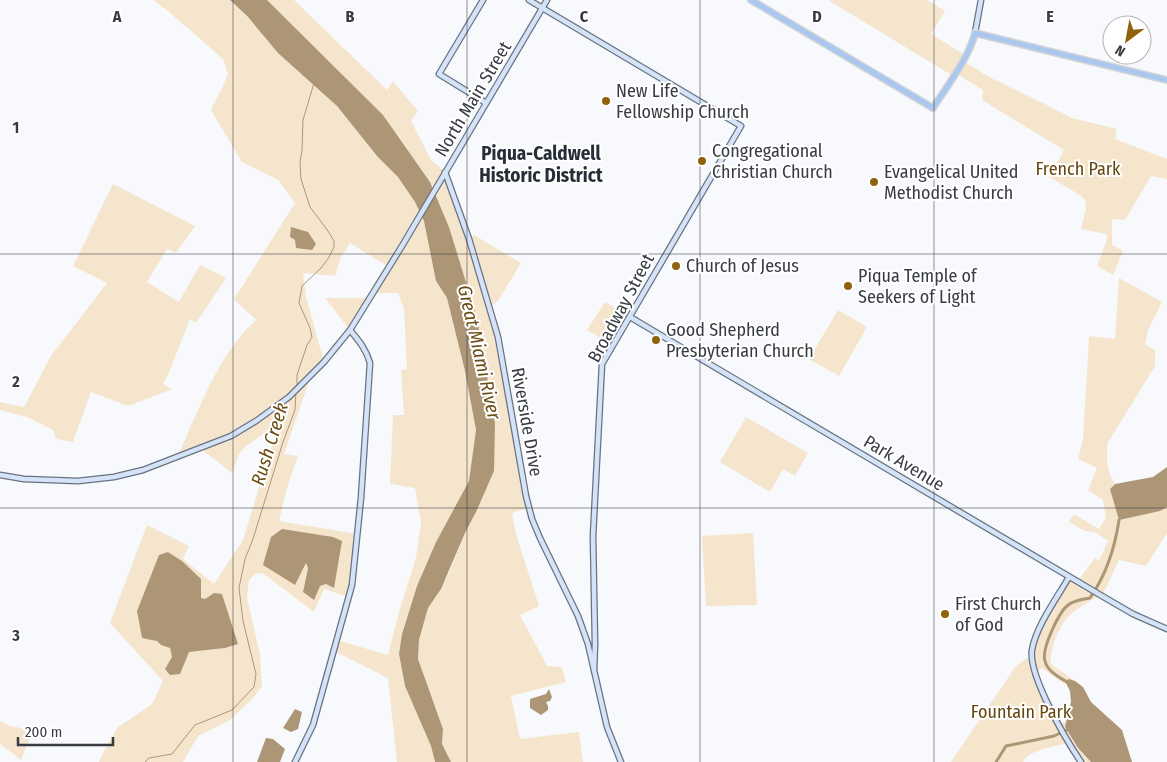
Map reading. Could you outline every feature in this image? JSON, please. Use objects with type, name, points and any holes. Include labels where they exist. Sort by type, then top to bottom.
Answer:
[{"type":"main road","points":[[751,0],[933,108],[973,41],[975,33],[1167,80]]},
{"type":"street","points":[[483,0],[440,74],[486,103]]},
{"type":"street","points":[[529,0],[542,8]]},
{"type":"street","name":"North Main Street","points":[[0,475],[24,479],[78,481],[114,478],[130,474],[231,436],[256,421],[288,397],[338,347],[350,330],[423,212],[547,0]]},
{"type":"street","points":[[975,33],[981,0]]},
{"type":"street","name":"Broadway Street","points":[[542,8],[741,126],[602,364],[593,536],[594,671]]},
{"type":"street","name":"Riverside Drive","points":[[445,172],[469,239],[498,337],[526,496],[532,519],[571,600],[588,644],[594,671]]},
{"type":"street","name":"Park Avenue","points":[[630,317],[1090,590],[1133,614],[1167,628]]},
{"type":"street","points":[[295,762],[308,739],[316,716],[350,591],[354,567],[361,498],[370,363],[363,346],[350,330]]},
{"type":"street","points":[[1069,577],[1035,639],[1032,657],[1035,672],[1058,726],[1082,762]]},
{"type":"street","points":[[588,644],[595,644]]},
{"type":"street","points":[[594,671],[607,727],[621,762]]},
{"type":"green space","points":[[153,0],[230,0],[337,106],[377,156],[398,176],[425,221],[436,281],[447,298],[465,371],[476,430],[469,481],[436,542],[417,586],[402,634],[399,654],[405,686],[431,746],[435,762],[397,762],[388,678],[334,651],[337,640],[388,655],[416,558],[421,523],[415,488],[390,484],[393,415],[404,415],[401,370],[407,369],[404,309],[398,293],[373,293],[389,267],[350,243],[340,259],[335,276],[303,273],[306,297],[324,362],[311,376],[284,454],[298,456],[287,488],[279,521],[358,534],[348,597],[324,589],[314,612],[264,574],[256,573],[249,580],[247,598],[260,654],[262,686],[253,698],[230,720],[198,736],[183,762],[99,762],[117,728],[152,704],[163,681],[110,623],[147,525],[189,546],[183,559],[214,584],[243,540],[277,429],[273,427],[245,447],[239,454],[232,473],[201,449],[177,458],[201,403],[220,366],[231,349],[256,320],[234,299],[295,203],[278,180],[242,162],[211,110],[228,75],[223,59]],"holes":[[[306,563],[334,588],[326,584],[303,591],[308,568]],[[201,598],[205,599],[238,644],[225,648],[188,652],[180,674],[165,669],[172,657],[170,647],[161,645],[157,641]]]},
{"type":"green space","points":[[267,0],[294,0],[387,90],[393,81],[418,111],[411,121],[431,160],[445,172],[469,239],[474,235],[521,263],[498,301],[490,306],[498,337],[529,508],[512,513],[516,534],[539,606],[520,615],[547,666],[562,667],[566,682],[511,696],[520,739],[579,732],[583,762],[451,762],[442,744],[443,729],[418,659],[419,640],[430,603],[436,597],[450,571],[481,499],[495,423],[477,319],[449,227],[430,182],[383,115]]},
{"type":"green space","name":"French Park","points":[[828,0],[927,0],[945,11],[931,34],[965,55],[963,61],[989,77],[1072,118],[1117,129],[1115,139],[1167,159],[1167,179],[1151,176],[1125,220],[1112,219],[1112,245],[1123,251],[1113,275],[1097,266],[1107,240],[1106,234],[1081,229],[1086,208],[1085,200],[1080,195],[1049,177],[1064,150],[982,100],[983,90],[955,73],[953,76]]},
{"type":"green space","points":[[113,184],[195,226],[176,253],[167,249],[147,282],[179,302],[200,265],[226,278],[196,323],[190,319],[163,384],[170,390],[128,406],[91,392],[73,442],[56,439],[53,430],[27,417],[0,410],[0,402],[24,407],[51,356],[107,283],[73,266]]},
{"type":"green space","name":"Fountain Park","points":[[1119,278],[1162,302],[1148,330],[1145,344],[1155,350],[1155,366],[1107,444],[1107,463],[1115,484],[1110,489],[1160,511],[1167,507],[1167,533],[1146,566],[1119,560],[1102,596],[1099,595],[1072,613],[1063,623],[1054,644],[1051,664],[1075,681],[1069,679],[1065,681],[1066,685],[1042,668],[1035,672],[1059,726],[1068,719],[1065,727],[1078,748],[1091,762],[1081,762],[1068,743],[1037,751],[1023,762],[951,762],[1016,666],[1032,657],[1035,639],[1069,577],[1077,582],[1095,558],[1099,561],[1108,541],[1095,532],[1085,531],[1069,522],[1074,514],[1099,529],[1106,518],[1103,500],[1088,490],[1097,468],[1078,459],[1083,439],[1089,336],[1115,339]]},
{"type":"green space","points":[[325,298],[369,298],[350,330]]},
{"type":"green space","points":[[605,302],[630,317],[613,345],[587,330]]},
{"type":"green space","points":[[838,310],[867,327],[839,376],[809,359]]},
{"type":"green space","points":[[746,417],[808,453],[795,476],[783,469],[770,492],[720,462]]},
{"type":"green space","points":[[753,533],[757,605],[706,606],[702,536]]},
{"type":"green space","points":[[0,721],[10,726],[33,730],[21,760],[0,744]]},
{"type":"water","name":"Great Miami River","points":[[230,0],[267,0],[383,115],[430,182],[449,227],[477,318],[495,423],[494,471],[441,589],[428,608],[419,640],[418,659],[443,729],[442,744],[451,762],[435,762],[431,746],[405,686],[399,654],[402,634],[417,586],[436,542],[469,481],[476,430],[465,371],[447,298],[436,281],[424,221],[415,202],[398,177],[377,156],[337,106],[278,53],[248,17]]},
{"type":"water","points":[[291,227],[308,232],[316,244],[312,250],[296,248],[295,240],[290,237]]},
{"type":"water","points":[[1167,467],[1167,507],[1160,511],[1119,520],[1110,489],[1115,484],[1153,477]]},
{"type":"water","points":[[282,529],[333,537],[342,541],[334,588],[326,584],[320,586],[314,600],[303,592],[308,568],[306,563],[295,585],[263,565],[271,537]]},
{"type":"water","points":[[168,552],[182,561],[201,579],[201,598],[205,599],[214,593],[222,594],[238,644],[225,648],[189,652],[180,674],[170,675],[165,669],[172,657],[170,648],[161,645],[157,641],[142,638],[137,611],[159,555]]},
{"type":"water","points":[[1069,679],[1083,687],[1091,702],[1122,730],[1132,762],[1091,762],[1078,748],[1065,727],[1071,702],[1070,691],[1065,681]]},
{"type":"water","points":[[549,689],[552,697],[550,701],[546,702],[548,710],[541,715],[530,708],[530,699],[546,694]]},
{"type":"water","points":[[295,709],[302,712],[298,729],[291,732],[283,728]]},
{"type":"water","points":[[266,738],[273,739],[285,749],[280,762],[257,762]]},
{"type":"waterway","name":"Rush Creek","points":[[297,388],[297,375],[307,345],[312,337],[299,303],[302,286],[321,268],[334,247],[334,241],[310,207],[301,179],[300,162],[303,120],[314,83]]},
{"type":"waterway","name":"Rush Creek","points":[[145,762],[149,758],[172,754],[195,725],[232,710],[254,687],[256,674],[243,621],[239,588],[245,559],[295,410],[296,392]]},
{"type":"waterway","points":[[1067,682],[1046,665],[1044,655],[1048,640],[1064,609],[1073,602],[1090,598],[1096,589],[1109,560],[1119,520]]},
{"type":"waterway","points":[[996,762],[1006,746],[1054,736],[1069,729]]},
{"type":"place","name":"New Life Fellowship Church","points":[[606,101]]},
{"type":"place","name":"Congregational Christian Church","points":[[702,161]]},
{"type":"place","name":"Evangelical United Methodist Church","points":[[874,182]]},
{"type":"place","name":"Church of Jesus","points":[[676,266]]},
{"type":"place","name":"Piqua Temple of Seekers of Light","points":[[848,286]]},
{"type":"place","name":"Good Shepherd Presbyterian Church","points":[[656,340]]},
{"type":"place","name":"First Church of God","points":[[945,614]]},
{"type":"district","name":"Piqua-Caldwell Historic District","points":[[541,164]]}]
